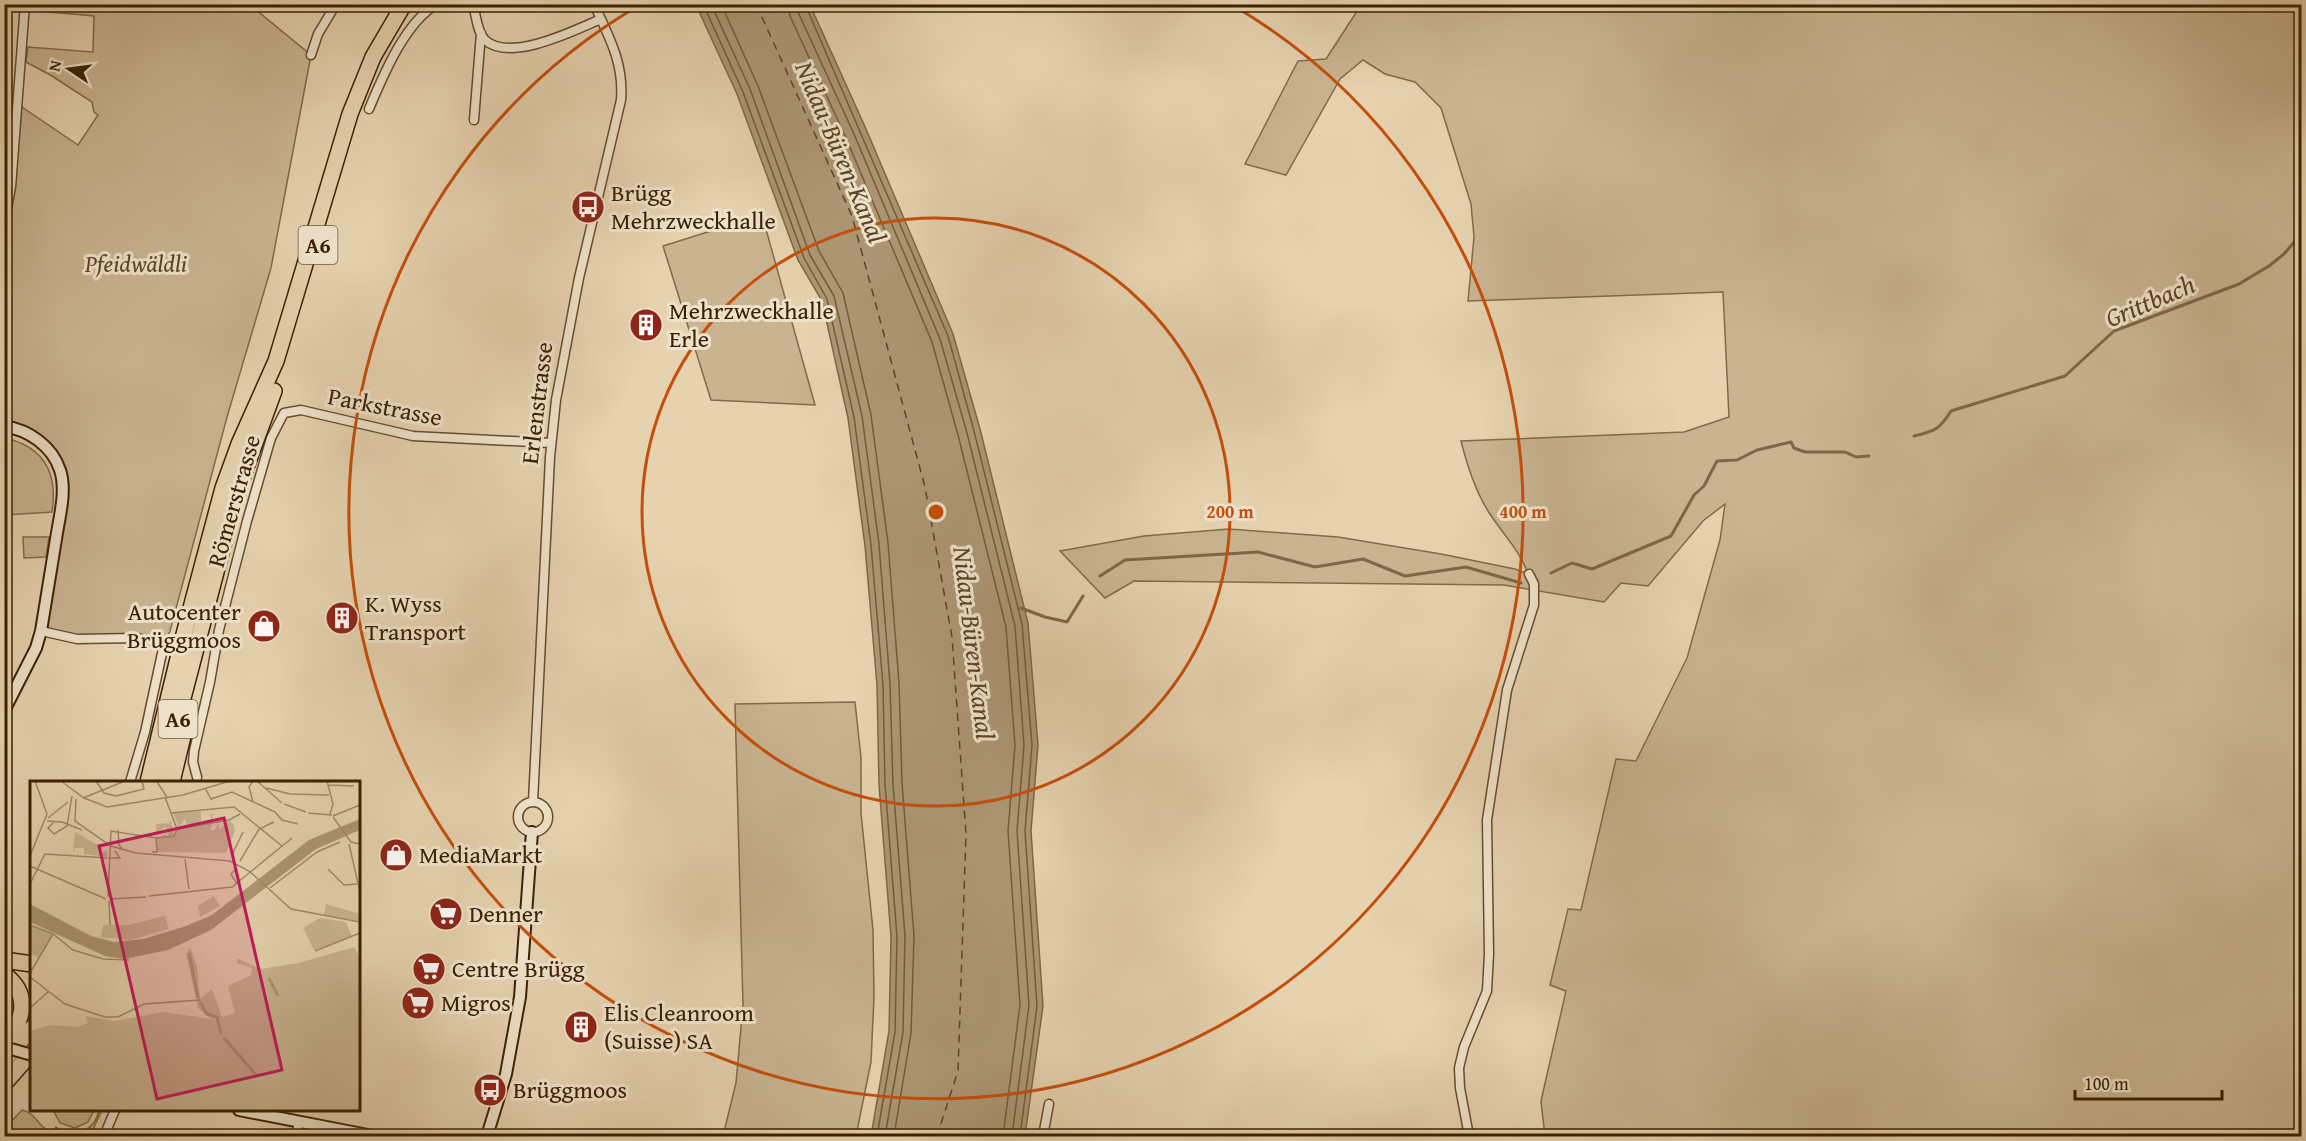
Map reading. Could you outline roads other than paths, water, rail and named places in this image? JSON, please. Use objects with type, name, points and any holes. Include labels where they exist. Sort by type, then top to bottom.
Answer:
[{"type":"highway","name":"A6","points":[[162,781],[194,655],[239,444],[276,362],[354,103],[374,57],[404,4]]},
{"type":"highway","name":"A6","points":[[148,781],[183,638],[230,490],[284,364],[357,116],[381,60],[413,4]]},
{"type":"highway","points":[[172,781],[184,729],[194,655]]},
{"type":"highway","points":[[4,960],[30,964]]},
{"type":"highway","points":[[4,974],[16,986],[22,1010],[16,1031],[4,1047]]},
{"type":"highway","points":[[4,1061],[30,1030]]},
{"type":"highway","points":[[4,1084],[30,1056]]},
{"type":"main road","points":[[4,711],[36,648],[41,631],[61,507],[62,476],[56,461],[42,442],[28,433],[5,426]]},
{"type":"main road","points":[[487,1137],[506,1074],[520,997],[531,831]]},
{"type":"main road","points":[[4,1047],[30,1054]]},
{"type":"main road","points":[[244,1111],[373,1137]]},
{"type":"street","points":[[4,237],[11,187],[25,4]]},
{"type":"street","points":[[311,55],[318,34],[336,4]]},
{"type":"street","points":[[369,108],[398,50],[424,14],[437,4]]},
{"type":"street","points":[[473,4],[480,33],[474,120]]},
{"type":"street","name":"Erlenstrasse","points":[[533,802],[551,444],[563,353],[621,100],[622,84],[619,63],[594,4]]},
{"type":"street","points":[[480,33],[493,44],[506,47],[525,46],[553,40],[601,19]]},
{"type":"street","name":"Parkstrasse","points":[[284,413],[302,410],[413,436],[551,444]]},
{"type":"street","name":"Römerstrasse","points":[[197,777],[193,762],[194,751],[226,598],[268,446],[284,413]]},
{"type":"street","points":[[1469,1137],[1460,1088],[1460,1068],[1464,1047],[1486,991],[1489,968],[1487,820],[1507,690],[1516,657],[1530,622],[1534,589],[1529,574]]},
{"type":"street","points":[[41,631],[77,639],[137,638],[164,644],[145,732],[131,781]]},
{"type":"street","points":[[533,802],[545,808],[548,817],[541,829],[531,831],[523,828],[518,816],[521,808],[533,802]]},
{"type":"street","points":[[1043,1137],[1048,1104]]},
{"type":"street","points":[[105,1137],[115,1111]]},
{"type":"street","points":[[296,1137],[299,1122]]},
{"type":"water","name":"Nidau-Büren-Kanal","points":[[696,5],[810,5],[866,129],[953,334],[980,429],[1028,623],[1038,745],[1031,831],[1043,1006],[1025,1136],[871,1136],[889,1031],[891,937],[879,785],[877,685],[865,546],[848,418],[822,301],[798,260],[737,94]]},
{"type":"waterway","name":"Grittbach","points":[[1914,436],[1936,429],[1951,411],[2065,376],[2114,331],[2239,284],[2284,254],[2302,233]]},
{"type":"waterway","name":"Grittbach","points":[[1551,573],[1572,563],[1592,569],[1671,536],[1694,495],[1704,486],[1717,461],[1737,460],[1757,450],[1791,442],[1794,448],[1805,452],[1845,452],[1856,457],[1869,456]]},
{"type":"waterway","name":"Grittbach","points":[[1100,576],[1125,560],[1258,552],[1315,567],[1363,559],[1405,576],[1466,567],[1521,583]]},
{"type":"waterway","points":[[1021,608],[1067,622],[1083,596]]},
{"type":"place","name":"Brügg Mehrzweckhalle","points":[[588,207]]},
{"type":"place","name":"Mehrzweckhalle Erle","points":[[646,325]]},
{"type":"place","name":"K. Wyss Transport","points":[[342,618]]},
{"type":"place","name":"Autocenter Brüggmoos","points":[[264,626]]},
{"type":"place","name":"MediaMarkt","points":[[396,855]]},
{"type":"place","name":"Denner","points":[[446,914]]},
{"type":"place","name":"Centre Brügg","points":[[429,969]]},
{"type":"place","name":"Migros","points":[[418,1003]]},
{"type":"place","name":"Elis Cleanroom (Suisse) SA","points":[[581,1027]]},
{"type":"place","name":"Brüggmoos","points":[[490,1090]]},
{"type":"park label","name":"Pfeidwäldli","points":[[136,264]]}]
